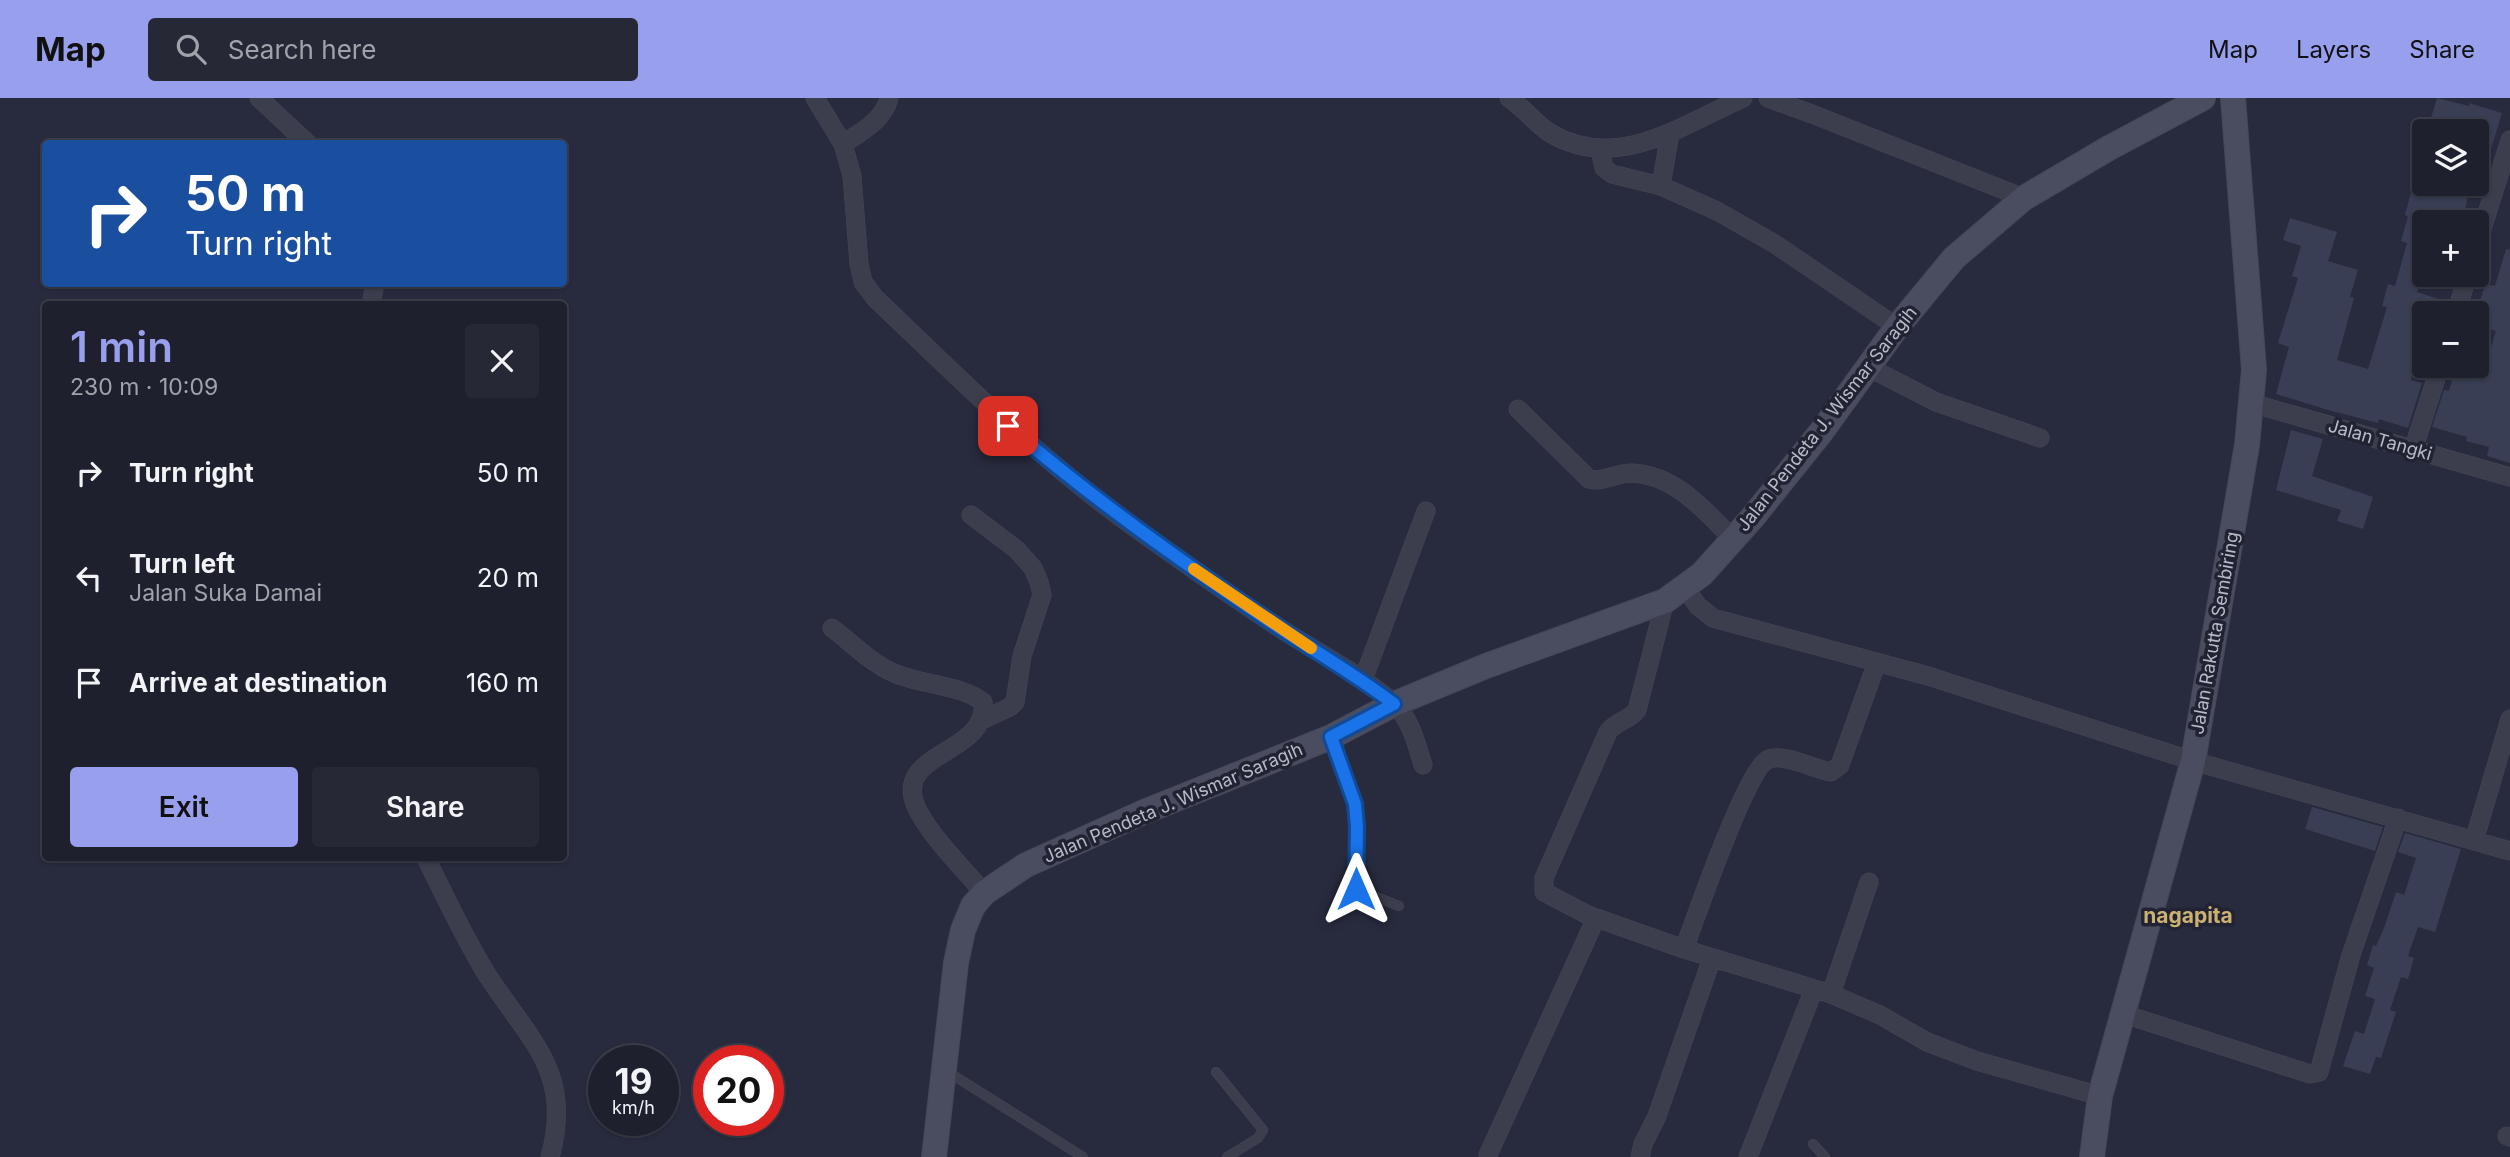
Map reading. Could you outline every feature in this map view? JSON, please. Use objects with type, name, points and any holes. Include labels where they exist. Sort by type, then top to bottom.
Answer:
[{"type":"street","points":[[259,98],[304,140]]},
{"type":"street","points":[[816,98],[843,144],[852,176],[859,264],[863,282],[875,298],[1008,426],[1067,477],[1136,529],[1363,680],[1394,704],[1412,730],[1423,765]]},
{"type":"street","points":[[843,144],[872,125],[889,98]]},
{"type":"street","points":[[1509,98],[1551,133],[1600,150],[1629,146],[1670,133],[1743,98]]},
{"type":"street","points":[[1768,98],[1816,106],[2024,198]]},
{"type":"street","name":"Jalan Pendeta J. Wismar Saragih","points":[[934,1157],[956,963],[963,930],[973,906],[984,893],[1026,865],[1144,812],[1331,737],[1394,704],[1486,666],[1675,595],[1702,574],[1733,539],[1822,431],[1897,327],[1954,258],[2024,198],[2109,148],[2203,98]]},
{"type":"street","name":"Jalan Rakutta Sembiring","points":[[2092,1157],[2101,1096],[2193,761],[2247,445],[2254,370],[2233,98]]},
{"type":"street","points":[[1661,186],[1670,133]]},
{"type":"street","points":[[2488,210],[2510,140]]},
{"type":"street","points":[[1600,150],[1604,168],[1612,174],[1661,186],[1717,211],[1775,244],[1897,327]]},
{"type":"street","points":[[1868,367],[1936,402],[2040,438]]},
{"type":"street","points":[[2413,450],[2436,378]]},
{"type":"street","name":"Jalan Tangki","points":[[2251,403],[2510,477]]},
{"type":"street","points":[[1518,409],[1589,479],[1598,480],[1620,473],[1639,473],[1663,482],[1687,493],[1733,539]]},
{"type":"street","points":[[1363,680],[1426,511]]},
{"type":"street","points":[[971,515],[1017,550],[1033,568],[1042,595],[1022,656],[1015,702],[980,721]]},
{"type":"street","points":[[2101,1096],[1978,1061],[1940,1047],[1880,1015],[1823,991],[1684,949],[1596,918],[1544,892],[1544,878],[1608,732],[1612,726],[1630,717],[1637,710],[1675,595],[1698,606],[1713,618],[1928,676],[2193,761],[2510,851]]},
{"type":"street","points":[[832,628],[880,666],[895,674],[974,695],[983,702],[984,711],[973,734],[922,768],[914,776],[913,788],[915,803],[926,824],[984,893]]},
{"type":"street","points":[[1684,949],[1745,793],[1760,765],[1768,759],[1779,757],[1831,772],[1840,765],[1877,662]]},
{"type":"street","points":[[2474,841],[2510,719]]},
{"type":"street","points":[[2124,1014],[2310,1074],[2319,1072],[2351,955],[2398,818]]},
{"type":"street","points":[[428,861],[485,971],[541,1052],[553,1080],[558,1108],[550,1157]]},
{"type":"street","points":[[1748,1157],[1869,881]]},
{"type":"street","points":[[1488,1155],[1596,918]]},
{"type":"street","points":[[1640,1157],[1712,958]]},
{"type":"lane","points":[[1331,737],[1355,804],[1356,889],[1399,906]]},
{"type":"lane","points":[[944,1069],[1083,1157]]},
{"type":"lane","points":[[1216,1072],[1263,1130],[1258,1138],[1227,1157]]},
{"type":"lane","points":[[1813,1144],[1825,1157]]},
{"type":"building","points":[[2437,98],[2469,106],[2469,103],[2502,113],[2489,156],[2489,119],[2431,119]]},
{"type":"building","points":[[2412,189],[2412,196],[2468,196],[2465,210],[2412,210],[2412,287],[2419,287],[2417,292],[2441,300],[2412,301],[2411,380],[2422,383],[2408,428],[2379,419],[2378,423],[2276,394],[2289,347],[2278,343],[2298,278],[2292,276],[2301,246],[2283,240],[2290,218],[2337,232],[2328,261],[2358,270],[2350,297],[2354,298],[2337,360],[2368,369],[2387,307],[2382,306],[2388,284],[2395,286],[2407,243],[2401,241]]},
{"type":"building","points":[[2506,249],[2510,250],[2510,463],[2487,456],[2489,447],[2466,441],[2467,437],[2432,427],[2444,390],[2449,391],[2453,378],[2489,378],[2489,354],[2496,331],[2489,329],[2489,301],[2480,301],[2484,287],[2495,286]]},
{"type":"building","points":[[2291,430],[2323,439],[2312,476],[2373,497],[2363,529],[2337,521],[2341,510],[2276,490]]},
{"type":"building","points":[[2312,807],[2383,827],[2375,851],[2305,829]]},
{"type":"building","points":[[2405,833],[2461,849],[2435,932],[2418,927],[2408,956],[2414,958],[2408,979],[2401,977],[2390,1010],[2396,1012],[2381,1058],[2376,1057],[2370,1074],[2343,1066],[2355,1031],[2364,1034],[2375,999],[2365,996],[2374,968],[2367,965],[2373,945],[2376,946],[2384,928],[2396,892],[2404,895],[2416,858],[2398,852]]},
{"type":"slow traffic","points":[[1194,569],[1311,648]]},
{"type":"district","name":"nagapita","points":[[2188,916]]},
{"type":"route","points":[[1008,426],[1067,477],[1136,529],[1277,626],[1363,680],[1394,704],[1331,737],[1355,804],[1356,889]]}]
